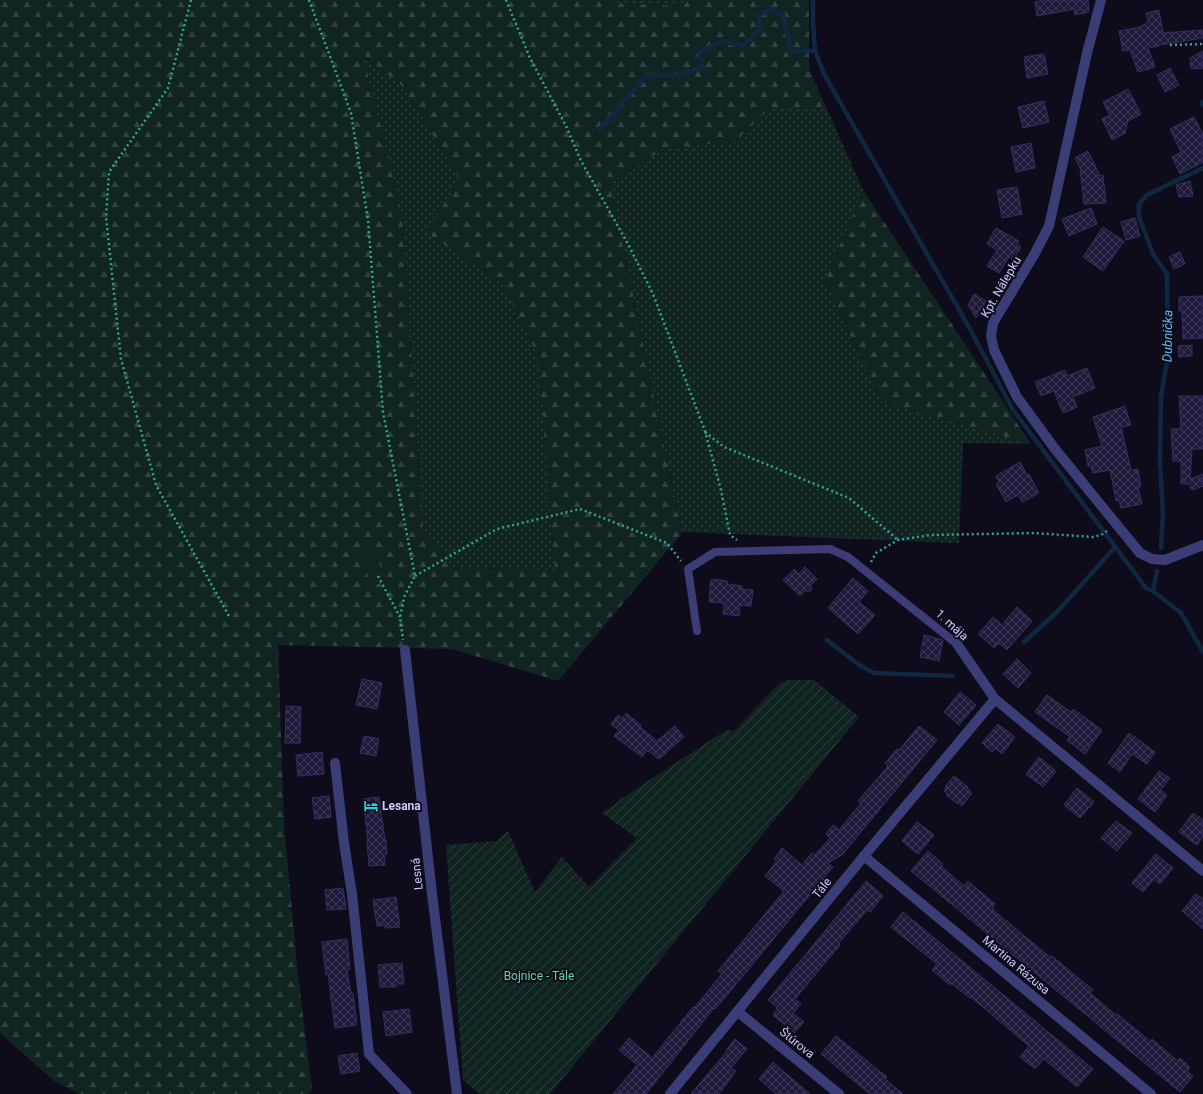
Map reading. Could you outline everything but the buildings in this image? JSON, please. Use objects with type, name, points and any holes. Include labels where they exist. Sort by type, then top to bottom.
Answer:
[{"type":"street","name":"Kpt. Nálepku","points":[[1101,0],[1087,53],[1049,226],[1034,255],[993,324],[991,336],[994,350],[1017,397],[1055,449],[1140,553],[1152,559],[1165,560],[1203,545]]},
{"type":"street","name":"1. mája","points":[[957,644],[995,699],[1203,871]]},
{"type":"street","name":"Lesná","points":[[405,650],[433,902],[457,1094]]},
{"type":"street","name":"Tále","points":[[670,1094],[864,856],[995,699]]},
{"type":"street","points":[[335,763],[344,843],[352,894],[369,1054],[407,1094]]},
{"type":"street","name":"Martina Rázusa","points":[[864,856],[1151,1094]]},
{"type":"street","name":"Štúrova","points":[[738,1012],[839,1094]]},
{"type":"lane","name":"1. mája","points":[[688,569],[715,552],[830,549],[848,557],[866,570],[957,644]]},
{"type":"lane","points":[[688,569],[697,631]]},
{"type":"path","points":[[191,0],[168,88],[109,172],[106,217],[121,359],[156,485],[229,616]]},
{"type":"path","points":[[309,0],[351,113],[368,220],[384,412],[415,576]]},
{"type":"path","points":[[506,0],[530,58],[566,126],[581,161],[628,244],[653,294],[705,431],[722,490],[730,535],[751,551]]},
{"type":"path","points":[[1170,45],[1203,44]]},
{"type":"path","points":[[705,431],[724,447],[849,498],[898,540]]},
{"type":"path","points":[[400,618],[404,598],[415,576],[497,529],[580,509],[667,542],[688,569]]},
{"type":"path","points":[[866,570],[876,554],[898,540],[939,535],[1034,533],[1093,537],[1100,535]]},
{"type":"path","points":[[378,576],[400,618],[405,650]]},
{"type":"green space","points":[[0,0],[614,0],[618,3],[672,6],[695,0],[809,0],[809,69],[827,109],[769,109],[736,141],[664,149],[610,183],[682,533],[558,681],[452,649],[278,645],[284,824],[297,966],[312,1090],[307,1094],[80,1094],[54,1081],[0,1033]],"holes":[[[363,55],[403,87],[460,179],[426,232],[502,283],[538,356],[555,571],[453,567],[423,527],[402,213]]]},
{"type":"green space","points":[[614,0],[695,0],[672,6],[618,3]]},
{"type":"green space","points":[[362,55],[403,87],[460,179],[427,232],[502,283],[539,356],[555,571],[453,567],[423,527],[402,213]]},
{"type":"green space","points":[[769,109],[827,109],[863,190],[825,282],[882,402],[1031,444],[963,443],[959,543],[682,532],[610,183],[664,149],[736,141]]},
{"type":"green space","points":[[863,190],[1031,444],[882,402],[825,281]]},
{"type":"green space","points":[[376,549],[384,582],[371,586],[362,553]]},
{"type":"green space","name":"Bojnice - Tále","points":[[786,680],[814,680],[859,717],[550,1094],[480,1094],[463,1080],[446,845],[496,841],[508,831],[535,892],[562,857],[589,887],[637,838],[601,812],[612,807],[622,798],[726,730],[734,731],[779,684]]},
{"type":"waterway","points":[[813,0],[815,51],[824,74],[970,329],[1013,410],[1146,588],[1153,591],[1181,613],[1203,652]]},
{"type":"waterway","points":[[600,129],[647,75],[680,75],[703,67],[699,53],[721,41],[743,46],[760,30],[758,16],[772,9],[783,15],[791,51],[815,51]]},
{"type":"waterway","name":"Dubnička","points":[[1161,548],[1163,513],[1160,463],[1161,396],[1168,356],[1167,274],[1153,254],[1139,217],[1139,204],[1147,195],[1203,168]]},
{"type":"waterway","points":[[1024,642],[1058,611],[1115,547]]},
{"type":"waterway","name":"Dubnička","points":[[1153,591],[1157,571]]},
{"type":"waterway","points":[[827,640],[859,665],[874,673],[953,676]]},
{"type":"place","name":"Lesana","points":[[371,806]]}]
